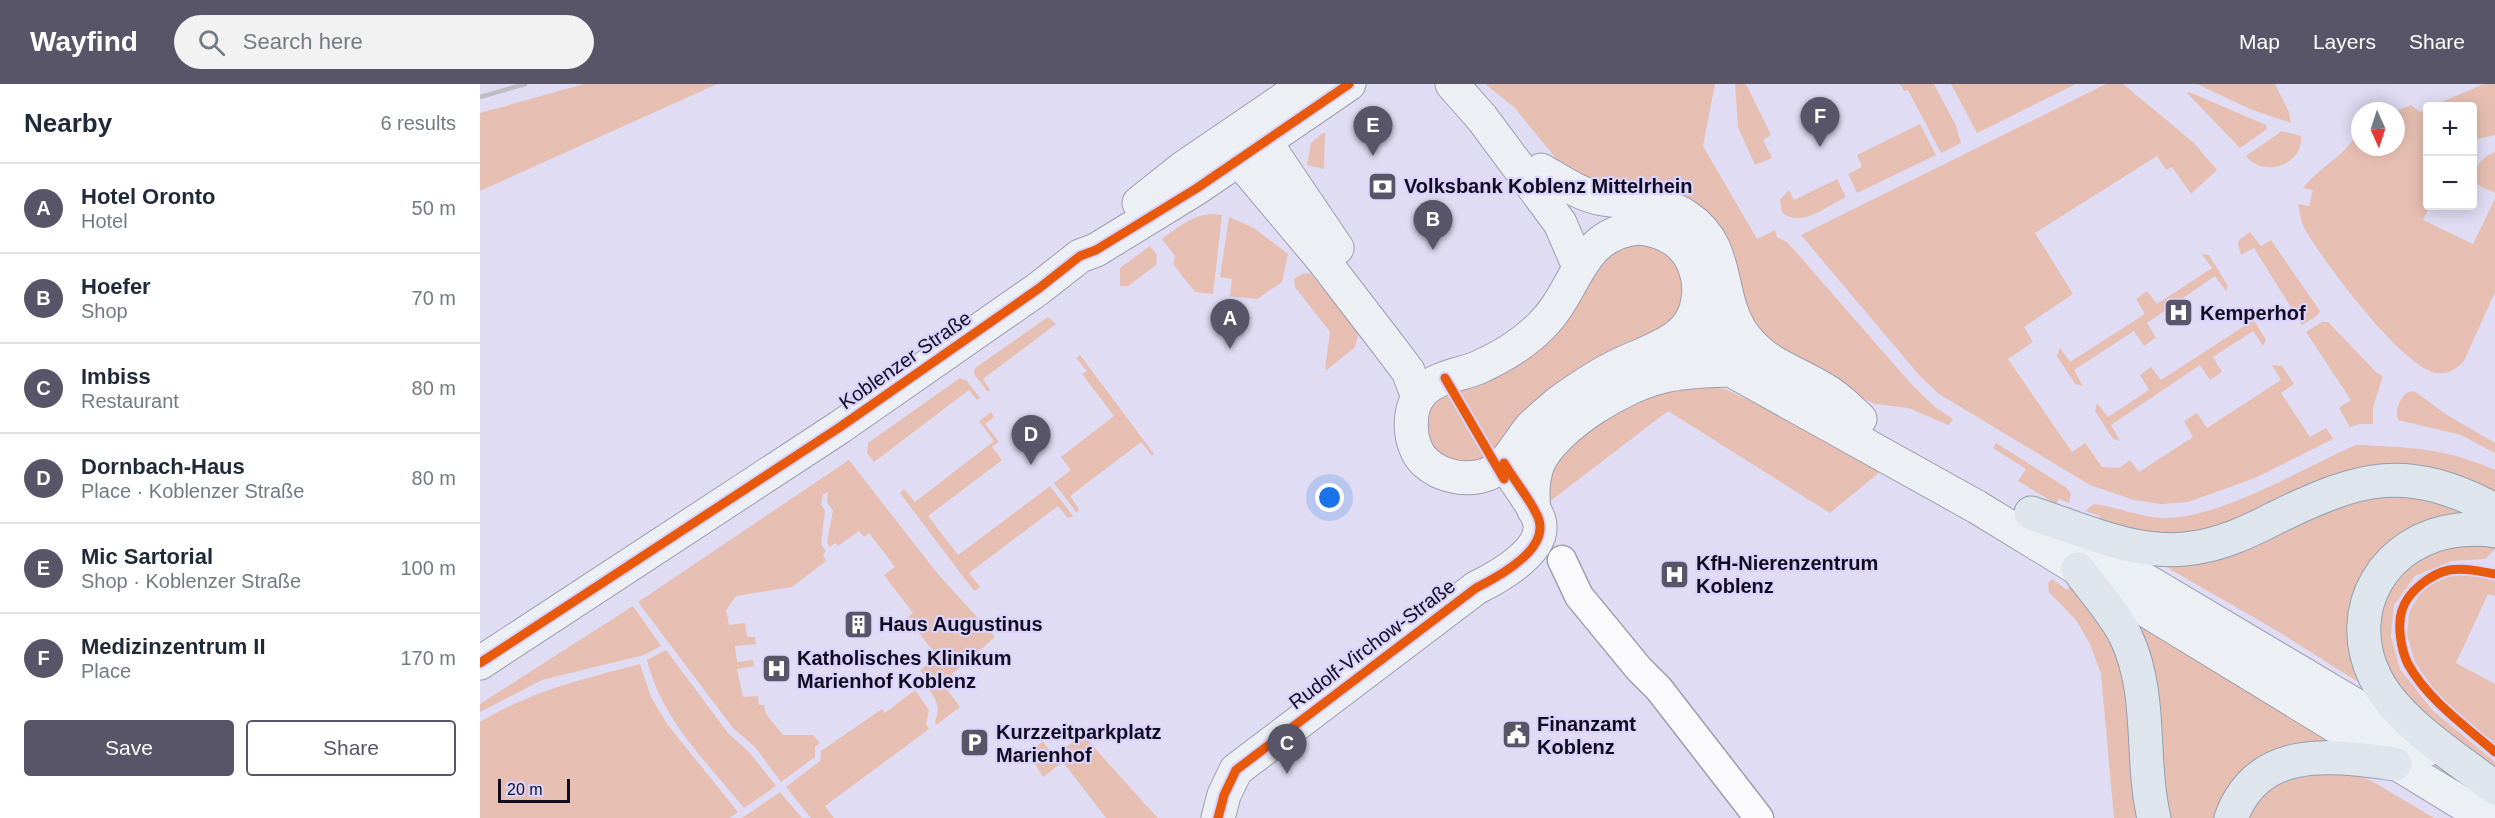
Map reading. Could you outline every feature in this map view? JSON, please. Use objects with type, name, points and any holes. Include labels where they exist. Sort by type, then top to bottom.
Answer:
[{"type":"main road","name":"Koblenzer Straße","points":[[1258,131],[1306,84]]},
{"type":"main road","name":"Koblenzer Straße","points":[[480,663],[840,427],[1080,256],[1096,250],[1197,188],[1231,150],[1258,131],[1349,84]]},
{"type":"main road","points":[[1452,84],[1482,118],[1560,223],[1579,267]]},
{"type":"main road","points":[[1473,84],[1574,211],[1591,222],[1617,232]]},
{"type":"main road","points":[[1258,131],[1333,244],[1398,333],[1445,378]]},
{"type":"main road","points":[[1231,150],[1323,261],[1408,371],[1418,397]]},
{"type":"main road","points":[[1541,170],[1591,196],[1663,206],[1688,217],[1704,233],[1718,254],[1734,316],[1747,338],[1768,359],[1782,369],[1825,389],[1860,419]]},
{"type":"main road","points":[[1639,228],[1652,230],[1671,237],[1691,258],[1698,277],[1698,305],[1691,323],[1669,342],[1616,367],[1572,393],[1530,428],[1496,469],[1476,477],[1451,476],[1431,468],[1417,452],[1411,430],[1413,410],[1418,397],[1431,385],[1445,378],[1492,361],[1541,326],[1562,300],[1579,267],[1594,247],[1617,232],[1639,228]]},
{"type":"main road","points":[[1698,305],[1720,339],[1740,355],[2031,513],[2495,788]]},
{"type":"main road","points":[[1669,342],[1694,350],[1927,478],[2486,818]]},
{"type":"main road","points":[[1532,527],[1532,492],[1539,463],[1552,443],[1587,414],[1629,389],[1663,376],[1728,370]]},
{"type":"main road","points":[[1496,469],[1532,527]]},
{"type":"main road","points":[[2031,513],[2129,546],[2164,550],[2206,546],[2229,539],[2317,498],[2351,485],[2369,482],[2404,479],[2423,482],[2467,496],[2495,510]]},
{"type":"main road","name":"Rudolf-Virchow-Straße","points":[[1218,818],[1224,795],[1236,770],[1476,588],[1532,527]]},
{"type":"main road","points":[[2495,531],[2465,529],[2437,533],[2404,549],[2387,565],[2372,589],[2367,602],[2365,629],[2369,662],[2376,679],[2390,699],[2433,740],[2495,788]]},
{"type":"main road","points":[[2078,569],[2126,636],[2138,678],[2146,722],[2150,802],[2154,818]]},
{"type":"main road","points":[[2231,818],[2243,796],[2253,785],[2279,766],[2295,760],[2333,757],[2396,764]]},
{"type":"street","points":[[1532,527],[1593,589],[1639,649],[1659,689],[1759,818]]},
{"type":"shaded area","points":[[584,84],[717,84],[480,191],[480,113]]},
{"type":"shaded area","points":[[1485,84],[1715,84],[1703,146],[1757,239],[1775,230],[1777,237],[1788,243],[1913,386],[1935,407],[1953,419],[1948,425],[1909,408],[1875,404],[1797,367],[1591,182],[1559,162],[1514,107]]},
{"type":"shaded area","points":[[1735,84],[1746,84],[1771,135],[1763,140],[1772,158],[1755,165],[1738,127]]},
{"type":"shaded area","points":[[1900,84],[1934,84],[1956,126],[1961,143],[1941,153],[1908,90],[1904,91]]},
{"type":"shaded area","points":[[1951,84],[2076,84],[1977,133]]},
{"type":"shaded area","points":[[2106,84],[2123,84],[2194,143],[2217,170],[2191,194],[2172,167],[2166,170],[2157,156],[2035,233],[2073,294],[2024,327],[2033,342],[2008,359],[2072,452],[2085,443],[2102,467],[2119,468],[2130,460],[2139,472],[2193,437],[2184,421],[2197,413],[2207,428],[2281,380],[2272,365],[2282,366],[2294,384],[2281,393],[2310,437],[2326,428],[2333,439],[2255,478],[2188,502],[2161,504],[2134,500],[2090,485],[1939,394],[1919,375],[1801,235]]},
{"type":"shaded area","points":[[2197,84],[2275,84],[2289,112],[2291,123],[2250,109]]},
{"type":"shaded area","points":[[2484,84],[2495,84],[2495,135],[2477,139],[2477,102],[2441,102]]},
{"type":"shaded area","points":[[2187,93],[2266,125],[2267,129],[2240,148]]},
{"type":"shaded area","points":[[2411,105],[2420,112],[2423,110],[2423,210],[2428,210],[2423,220],[2473,244],[2495,199],[2495,292],[2464,361],[2455,369],[2444,373],[2436,373],[2421,366],[2404,353],[2365,311],[2315,246],[2306,231],[2298,204],[2309,206],[2313,190],[2303,188],[2351,142],[2351,156],[2405,156],[2405,107]]},
{"type":"shaded area","points":[[1920,124],[1936,155],[1857,193],[1848,174],[1862,167],[1857,155]]},
{"type":"shaded area","points":[[2282,131],[2301,136],[2300,146],[2289,161],[2272,167],[2262,167],[2253,163],[2246,156]]},
{"type":"shaded area","points":[[1325,133],[1324,169],[1307,165],[1311,143]]},
{"type":"shaded area","points":[[2495,152],[2495,193],[2477,184],[2477,167],[2486,157]]},
{"type":"shaded area","points":[[1837,179],[1846,197],[1805,217],[1789,217],[1782,212],[1780,200],[1789,190],[1794,200]]},
{"type":"shaded area","points":[[1210,214],[1222,215],[1213,294],[1195,292],[1173,264],[1175,256],[1162,239],[1190,220]]},
{"type":"shaded area","points":[[1229,217],[1254,228],[1288,254],[1282,282],[1257,299],[1230,296],[1232,279],[1220,277]]},
{"type":"shaded area","points":[[2250,232],[2261,246],[2271,240],[2320,311],[2318,315],[2302,325],[2254,248],[2241,255],[2239,240]]},
{"type":"shaded area","points":[[1645,240],[1678,258],[1687,298],[1673,321],[1490,460],[1456,466],[1428,449],[1427,404],[1612,249]]},
{"type":"shaded area","points":[[1150,246],[1157,255],[1156,265],[1128,286],[1120,286],[1120,268]]},
{"type":"shaded area","points":[[2202,254],[2209,255],[2228,286],[2226,291],[2215,276],[2147,323],[2156,338],[2144,346],[2134,331],[2074,370],[2083,386],[2075,384],[2057,356],[2060,348],[2070,362],[2145,314],[2136,299],[2147,291],[2157,304],[2212,268]]},
{"type":"shaded area","points":[[1310,273],[1359,332],[1355,347],[1327,370],[1325,369],[1330,332],[1295,287],[1294,279],[1302,274]]},
{"type":"shaded area","points":[[2240,309],[2247,309],[2266,340],[2263,346],[2253,331],[2213,357],[2222,372],[2210,380],[2200,365],[2111,425],[2120,441],[2113,439],[2095,411],[2097,403],[2108,417],[2149,390],[2140,375],[2151,367],[2161,380],[2249,323]]},
{"type":"shaded area","points":[[1048,317],[1056,324],[983,379],[990,390],[988,392],[974,374],[975,368]]},
{"type":"shaded area","points":[[2322,322],[2328,322],[2377,373],[2383,376],[2373,407],[2373,424],[2350,427],[2339,408],[2351,400],[2306,332]]},
{"type":"shaded area","points":[[1080,355],[1154,454],[1152,456],[1141,442],[1070,496],[1079,509],[1077,513],[1054,483],[1071,470],[1061,457],[1114,416],[1082,374],[1087,371],[1076,358]]},
{"type":"shaded area","points":[[960,378],[966,380],[980,398],[977,400],[969,390],[874,462],[867,453],[868,443]]},
{"type":"shaded area","points":[[1693,385],[1725,389],[1851,448],[1882,470],[1830,513],[1668,411],[1549,502],[1548,481],[1560,453],[1628,402]]},
{"type":"shaded area","points":[[2414,391],[2447,415],[2495,443],[2495,453],[2461,435],[2398,420],[2397,409],[2400,402],[2406,393]]},
{"type":"shaded area","points":[[991,412],[994,417],[985,424],[999,442],[992,447],[1002,460],[928,516],[958,555],[1050,486],[1073,516],[1068,518],[1058,506],[969,573],[980,587],[974,591],[900,493],[904,489],[915,502],[994,441],[979,421]]},
{"type":"shaded area","points":[[1996,443],[2067,488],[2071,494],[2069,503],[2059,499],[2056,504],[2018,481],[2026,469],[1993,448]]},
{"type":"shaded area","points":[[2356,445],[2427,450],[2460,457],[2495,470],[2495,500],[2434,475],[2170,540],[2097,524],[2100,516],[2085,511],[2094,504],[2157,518],[2188,516],[2237,501]]},
{"type":"shaded area","points":[[849,460],[937,573],[995,637],[952,674],[955,679],[945,687],[960,707],[936,725],[937,705],[924,683],[927,680],[920,670],[938,657],[907,618],[913,613],[884,575],[895,567],[869,533],[864,537],[859,531],[838,546],[835,543],[830,547],[827,542],[833,511],[827,502],[828,492],[823,494],[821,505],[825,510],[821,544],[826,551],[823,554],[826,561],[792,587],[736,596],[726,610],[729,625],[745,623],[747,637],[755,637],[756,644],[735,646],[737,662],[753,660],[754,666],[737,669],[743,697],[758,696],[759,705],[764,705],[766,714],[783,735],[813,735],[820,743],[815,747],[815,757],[781,782],[755,747],[733,728],[638,602]]},
{"type":"shaded area","points":[[2413,493],[2481,514],[2398,538],[2366,687],[2279,632],[2163,565],[2351,498]]},
{"type":"shaded area","points":[[2445,540],[2495,545],[2495,549],[2485,559],[2452,561],[2415,576],[2394,605],[2391,636],[2400,669],[2432,710],[2495,762],[2495,771],[2398,693],[2380,660],[2375,624],[2385,585]]},
{"type":"shaded area","points":[[2451,575],[2484,577],[2495,581],[2495,596],[2488,594],[2456,663],[2495,684],[2495,744],[2443,703],[2415,662],[2407,635],[2409,612],[2423,589]]},
{"type":"shaded area","points":[[2052,579],[2067,590],[2071,585],[2109,631],[2128,681],[2141,818],[2114,818],[2101,674],[2090,644],[2076,620],[2049,592],[2048,583]]},
{"type":"shaded area","points":[[633,606],[661,646],[644,655],[542,680],[480,712],[480,704]]},
{"type":"shaded area","points":[[2129,616],[2332,742],[2219,818],[2165,818]]},
{"type":"shaded area","points":[[666,650],[728,733],[749,752],[776,786],[744,808],[687,739],[663,702],[647,660]]},
{"type":"shaded area","points":[[640,664],[651,697],[667,724],[738,812],[729,818],[480,818],[480,722],[539,694]]},
{"type":"shaded area","points":[[915,690],[929,710],[926,724],[929,729],[825,806],[834,818],[811,818],[786,787],[820,761],[821,751],[882,709],[885,713]]},
{"type":"shaded area","points":[[1083,735],[1158,818],[1106,818],[1063,762],[1043,777],[1034,762],[1037,746],[1043,741],[1053,756]]},
{"type":"shaded area","points":[[2336,767],[2370,780],[2434,818],[2242,818],[2269,785]]},
{"type":"shaded area","points":[[780,792],[802,818],[742,818]]},
{"type":"railway","points":[[480,97],[525,84]]},
{"type":"cycle path","points":[[480,663],[840,427],[1038,289],[1080,256],[1096,250],[1197,188],[1349,84]]},
{"type":"cycle path","points":[[1445,378],[1504,479]]},
{"type":"cycle path","points":[[1218,818],[1224,795],[1236,770],[1476,588],[1508,570],[1529,552],[1540,531],[1539,520],[1504,463]]},
{"type":"cycle path","points":[[2495,574],[2455,569],[2435,575],[2409,596],[2402,610],[2400,623],[2403,652],[2416,677],[2436,701],[2495,752]]},
{"type":"place","name":"Medizinzentrum II","points":[[1820,147]]},
{"type":"place","name":"Mic Sartorial","points":[[1373,156]]},
{"type":"place","name":"Volksbank Koblenz Mittelrhein","points":[[1383,186]]},
{"type":"place","name":"Hoefer","points":[[1433,250]]},
{"type":"place","name":"Kemperhof","points":[[2179,313]]},
{"type":"place","name":"Hotel Oronto","points":[[1230,349]]},
{"type":"place","name":"Dornbach-Haus","points":[[1031,465]]},
{"type":"place","name":"KfH-Nierenzentrum Koblenz","points":[[1675,575]]},
{"type":"place","name":"Haus Augustinus","points":[[858,624]]},
{"type":"place","name":"Katholisches Klinikum Marienhof Koblenz","points":[[776,669]]},
{"type":"place","name":"Finanzamt Koblenz","points":[[1516,735]]},
{"type":"place","name":"Kurzzeitparkplatz Marienhof","points":[[975,743]]},
{"type":"place","name":"Imbiss","points":[[1287,774]]}]
